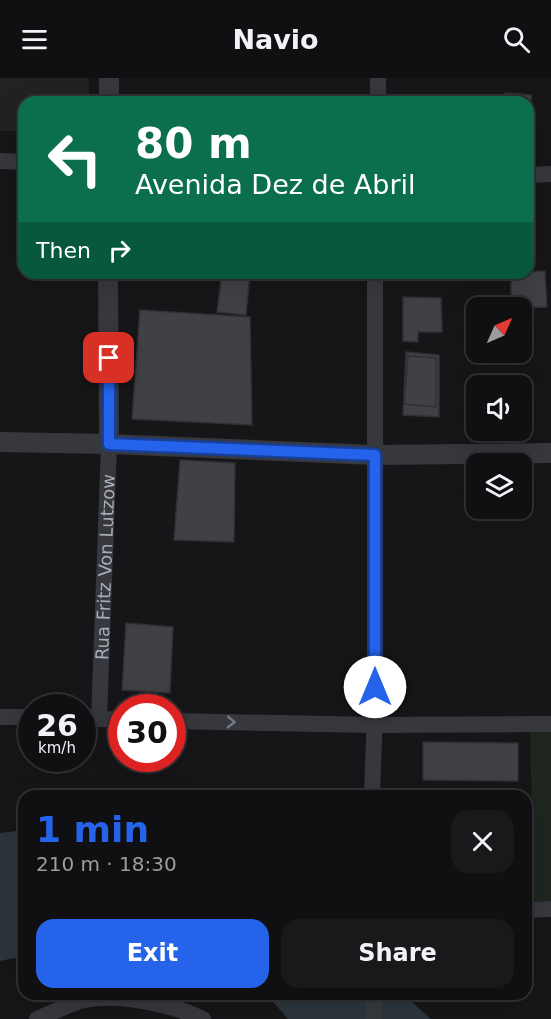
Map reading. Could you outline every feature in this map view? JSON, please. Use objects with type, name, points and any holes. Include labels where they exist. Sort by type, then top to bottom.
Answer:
[{"type":"street","points":[[109,78],[109,96]]},
{"type":"street","points":[[378,78],[378,96]]},
{"type":"street","points":[[0,161],[18,162]]},
{"type":"street","points":[[534,175],[551,174]]},
{"type":"street","name":"Rua Fritz Von Lutzow","points":[[93,694],[109,444],[108,279]]},
{"type":"street","points":[[372,790],[375,279]]},
{"type":"street","points":[[0,442],[375,455],[551,453]]},
{"type":"street","points":[[0,717],[18,717]]},
{"type":"street","points":[[186,721],[374,725],[551,724]]},
{"type":"street","points":[[532,910],[551,909]]},
{"type":"street","points":[[37,1019],[82,1001],[108,1000]]},
{"type":"street","points":[[139,1000],[181,1009],[203,1019]]},
{"type":"street","points":[[373,1019],[374,1000]]},
{"type":"street","points":[[82,1001],[82,1019]]},
{"type":"shaded area","points":[[0,78],[89,78],[89,96],[18,96],[18,131],[0,131]]},
{"type":"shaded area","points":[[551,731],[551,901],[534,901],[530,732]]},
{"type":"shaded area","points":[[18,831],[18,957],[0,961],[0,833]]},
{"type":"shaded area","points":[[271,1000],[410,1000],[431,1019],[288,1019]]},
{"type":"building","points":[[505,93],[531,96],[505,96]]},
{"type":"building","points":[[545,271],[547,307],[532,307],[532,297],[511,297],[511,279],[534,279],[534,272]]},
{"type":"building","points":[[221,279],[249,279],[246,315],[217,312]]},
{"type":"building","points":[[403,297],[441,298],[442,332],[418,332],[418,342],[403,341]]},
{"type":"building","points":[[140,310],[250,317],[252,425],[132,419]]},
{"type":"building","points":[[406,352],[439,355],[439,417],[403,415]]},
{"type":"building","points":[[408,356],[436,358],[436,407],[404,404]]},
{"type":"building","points":[[180,460],[235,463],[234,542],[174,540]]},
{"type":"building","points":[[126,623],[173,627],[170,693],[122,690]]},
{"type":"building","points":[[423,742],[518,743],[518,781],[423,780]]},
{"type":"route","points":[[109,358],[109,444],[375,455],[375,687]]}]
